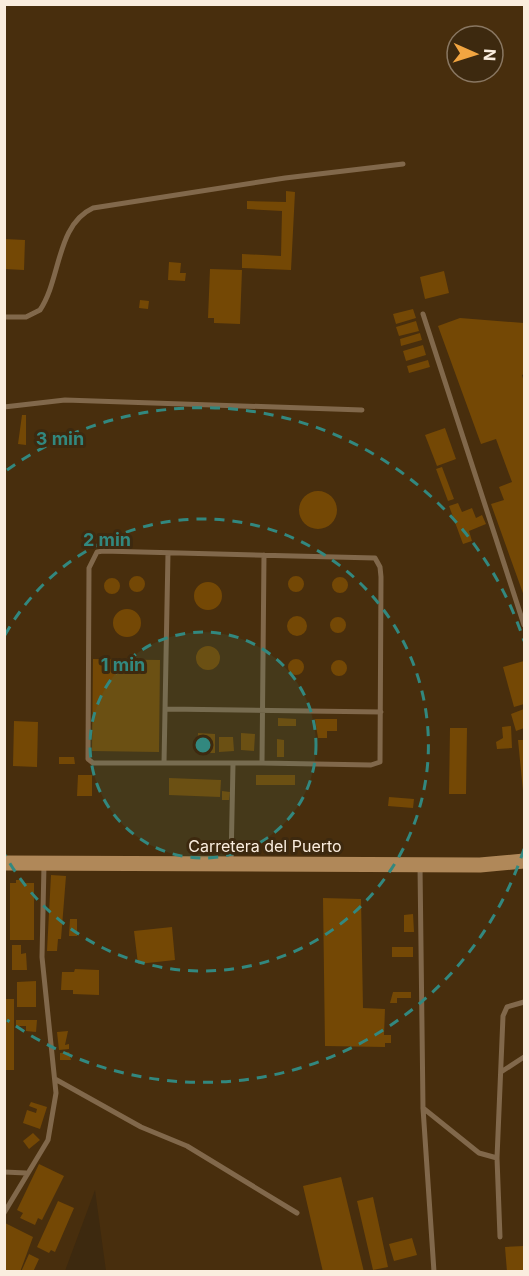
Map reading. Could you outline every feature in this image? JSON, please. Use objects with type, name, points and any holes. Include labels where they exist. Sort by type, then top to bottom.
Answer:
[{"type":"main road","name":"Carretera del Puerto","points":[[4,863],[480,865],[525,861]]},
{"type":"lane","points":[[4,317],[26,317],[40,309],[71,228],[84,212],[93,208],[285,178],[403,164]]},
{"type":"lane","points":[[423,314],[525,625]]},
{"type":"lane","points":[[4,407],[65,400],[362,410]]},
{"type":"lane","points":[[102,550],[168,553],[375,558],[380,567],[381,712],[381,756],[376,764],[93,763],[88,759],[89,568],[97,552],[102,550]]},
{"type":"lane","points":[[164,763],[167,709],[168,553]]},
{"type":"lane","points":[[262,763],[264,555]]},
{"type":"lane","points":[[167,709],[381,712]]},
{"type":"lane","points":[[231,864],[233,764]]},
{"type":"lane","points":[[4,1213],[26,1173],[48,1140],[56,1093],[42,957],[44,863]]},
{"type":"lane","points":[[420,864],[423,1108],[434,1272]]},
{"type":"lane","points":[[500,1237],[497,1158],[503,1016],[507,1007],[525,1002]]},
{"type":"lane","points":[[501,1072],[525,1058]]},
{"type":"lane","points":[[55,1079],[133,1122],[187,1146],[297,1213]]},
{"type":"lane","points":[[423,1108],[479,1153],[497,1158]]},
{"type":"lane","points":[[4,1172],[26,1173]]},
{"type":"shaded area","points":[[5,5],[524,5],[524,1271],[106,1271],[95,1190],[65,1271],[5,1272]]},
{"type":"building","points":[[286,191],[295,192],[291,270],[242,268],[242,254],[281,256],[282,211],[247,209],[247,201],[286,202]]},
{"type":"building","points":[[4,239],[25,240],[24,270],[4,269]]},
{"type":"building","points":[[169,262],[181,263],[180,273],[186,273],[185,281],[168,280]]},
{"type":"building","points":[[210,269],[242,270],[240,324],[214,323],[214,318],[208,318]]},
{"type":"building","points":[[444,271],[449,293],[425,299],[420,277]]},
{"type":"building","points":[[140,300],[149,301],[148,309],[139,308]]},
{"type":"building","points":[[413,309],[416,318],[396,324],[393,314]]},
{"type":"building","points":[[460,318],[524,323],[524,374],[522,375],[524,382],[524,596],[491,504],[504,500],[499,487],[512,482],[496,439],[481,444],[438,326]]},
{"type":"building","points":[[416,321],[419,331],[399,336],[396,327]]},
{"type":"building","points":[[420,333],[422,340],[401,346],[400,339]]},
{"type":"building","points":[[423,345],[426,355],[406,361],[403,351]]},
{"type":"building","points":[[428,360],[430,367],[409,373],[407,366]]},
{"type":"building","points":[[22,415],[26,415],[26,445],[18,444]]},
{"type":"building","points":[[445,428],[456,459],[437,466],[425,435]]},
{"type":"building","points":[[442,467],[454,499],[448,501],[436,469]]},
{"type":"building","points":[[318,491],[325,492],[331,497],[336,503],[336,517],[331,523],[325,528],[318,529],[311,528],[305,523],[300,517],[299,510],[300,503],[305,497],[311,492]]},
{"type":"building","points":[[458,503],[462,512],[472,508],[476,518],[482,515],[486,524],[469,531],[472,541],[463,544],[449,506]]},
{"type":"building","points":[[134,576],[140,576],[145,584],[143,590],[134,592],[129,587],[129,581]]},
{"type":"building","points":[[293,576],[299,576],[304,584],[302,590],[293,592],[288,587],[288,581]]},
{"type":"building","points":[[337,577],[343,577],[348,585],[346,591],[337,593],[332,588],[332,582]]},
{"type":"building","points":[[109,578],[115,578],[120,586],[118,592],[109,594],[104,589],[104,583]]},
{"type":"building","points":[[208,582],[218,586],[222,596],[218,606],[208,610],[198,606],[194,596],[198,586]]},
{"type":"building","points":[[127,609],[137,613],[141,623],[137,633],[127,637],[117,633],[113,623],[117,613]]},
{"type":"building","points":[[297,616],[304,619],[307,626],[304,633],[297,636],[290,633],[287,626],[290,619]]},
{"type":"building","points":[[335,617],[341,617],[346,625],[344,631],[335,633],[330,628],[330,622]]},
{"type":"building","points":[[208,646],[216,650],[220,658],[216,666],[208,670],[200,666],[196,658],[200,650]]},
{"type":"building","points":[[93,659],[160,660],[159,752],[92,751]]},
{"type":"building","points":[[293,659],[299,659],[304,667],[302,673],[293,675],[288,670],[288,664]]},
{"type":"building","points":[[336,660],[342,660],[347,668],[345,674],[336,676],[331,671],[331,665]]},
{"type":"building","points":[[524,661],[524,704],[514,707],[503,667]]},
{"type":"building","points":[[524,709],[524,728],[516,731],[511,714]]},
{"type":"building","points":[[278,718],[296,719],[296,726],[278,726]]},
{"type":"building","points":[[315,719],[337,719],[337,731],[327,731],[327,738],[318,738]]},
{"type":"building","points":[[14,721],[38,722],[37,767],[13,766]]},
{"type":"building","points":[[511,726],[512,748],[497,749],[496,742],[503,738],[502,727]]},
{"type":"building","points":[[450,728],[467,728],[466,794],[449,794]]},
{"type":"building","points":[[198,733],[215,734],[215,753],[197,753]]},
{"type":"building","points":[[241,733],[255,734],[254,751],[241,750]]},
{"type":"building","points":[[219,737],[233,737],[234,751],[219,752]]},
{"type":"building","points":[[277,739],[284,740],[284,757],[277,757]]},
{"type":"building","points":[[518,740],[524,740],[523,791]]},
{"type":"building","points":[[59,757],[74,757],[75,764],[59,764]]},
{"type":"building","points":[[78,775],[92,775],[92,796],[77,796]]},
{"type":"building","points":[[256,775],[295,775],[295,785],[256,785]]},
{"type":"building","points":[[169,778],[221,780],[220,797],[169,795]]},
{"type":"building","points":[[222,791],[230,792],[229,800],[222,800]]},
{"type":"building","points":[[389,797],[414,799],[413,808],[388,806]]},
{"type":"building","points":[[51,875],[66,876],[61,939],[58,939],[57,951],[47,951]]},
{"type":"building","points":[[16,880],[21,880],[21,883],[34,883],[34,940],[10,940],[10,883],[16,883]]},
{"type":"building","points":[[323,898],[361,899],[363,1008],[385,1009],[384,1035],[391,1035],[391,1043],[385,1043],[385,1047],[325,1046]]},
{"type":"building","points":[[413,914],[414,932],[404,932],[404,915]]},
{"type":"building","points":[[70,919],[77,919],[77,936],[69,936]]},
{"type":"building","points":[[172,927],[175,960],[138,964],[134,931]]},
{"type":"building","points":[[12,945],[21,945],[21,954],[26,953],[27,970],[12,970]]},
{"type":"building","points":[[392,947],[413,947],[413,957],[392,957]]},
{"type":"building","points":[[75,969],[99,970],[99,995],[73,994],[73,990],[61,990],[62,972],[74,972]]},
{"type":"building","points":[[36,981],[36,1007],[17,1007],[17,982]]},
{"type":"building","points":[[393,992],[411,992],[411,998],[397,998],[397,1003],[390,1003]]},
{"type":"building","points":[[4,999],[14,999],[14,1070],[4,1070]]},
{"type":"building","points":[[16,1020],[37,1020],[36,1032],[26,1031],[26,1026],[16,1026]]},
{"type":"building","points":[[68,1031],[65,1045],[69,1044],[69,1049],[59,1050],[57,1032]]},
{"type":"building","points":[[69,1052],[71,1060],[60,1060],[60,1053]]},
{"type":"building","points":[[31,1102],[47,1107],[40,1129],[23,1123],[27,1110],[36,1113],[37,1109],[29,1106]]},
{"type":"building","points":[[33,1133],[40,1140],[29,1149],[23,1141]]},
{"type":"building","points":[[39,1164],[64,1176],[42,1220],[38,1218],[35,1225],[20,1218],[23,1213],[17,1210]]},
{"type":"building","points":[[341,1177],[364,1272],[323,1272],[303,1186]]},
{"type":"building","points":[[373,1197],[388,1267],[373,1270],[357,1201]]},
{"type":"building","points":[[58,1201],[74,1208],[55,1252],[51,1250],[49,1253],[37,1247]]},
{"type":"building","points":[[5,1223],[33,1237],[20,1272],[4,1272]]},
{"type":"building","points":[[412,1238],[417,1255],[394,1261],[389,1244]]},
{"type":"building","points":[[524,1246],[524,1272],[507,1272],[505,1247]]},
{"type":"building","points":[[29,1254],[39,1259],[33,1272],[21,1272]]}]
